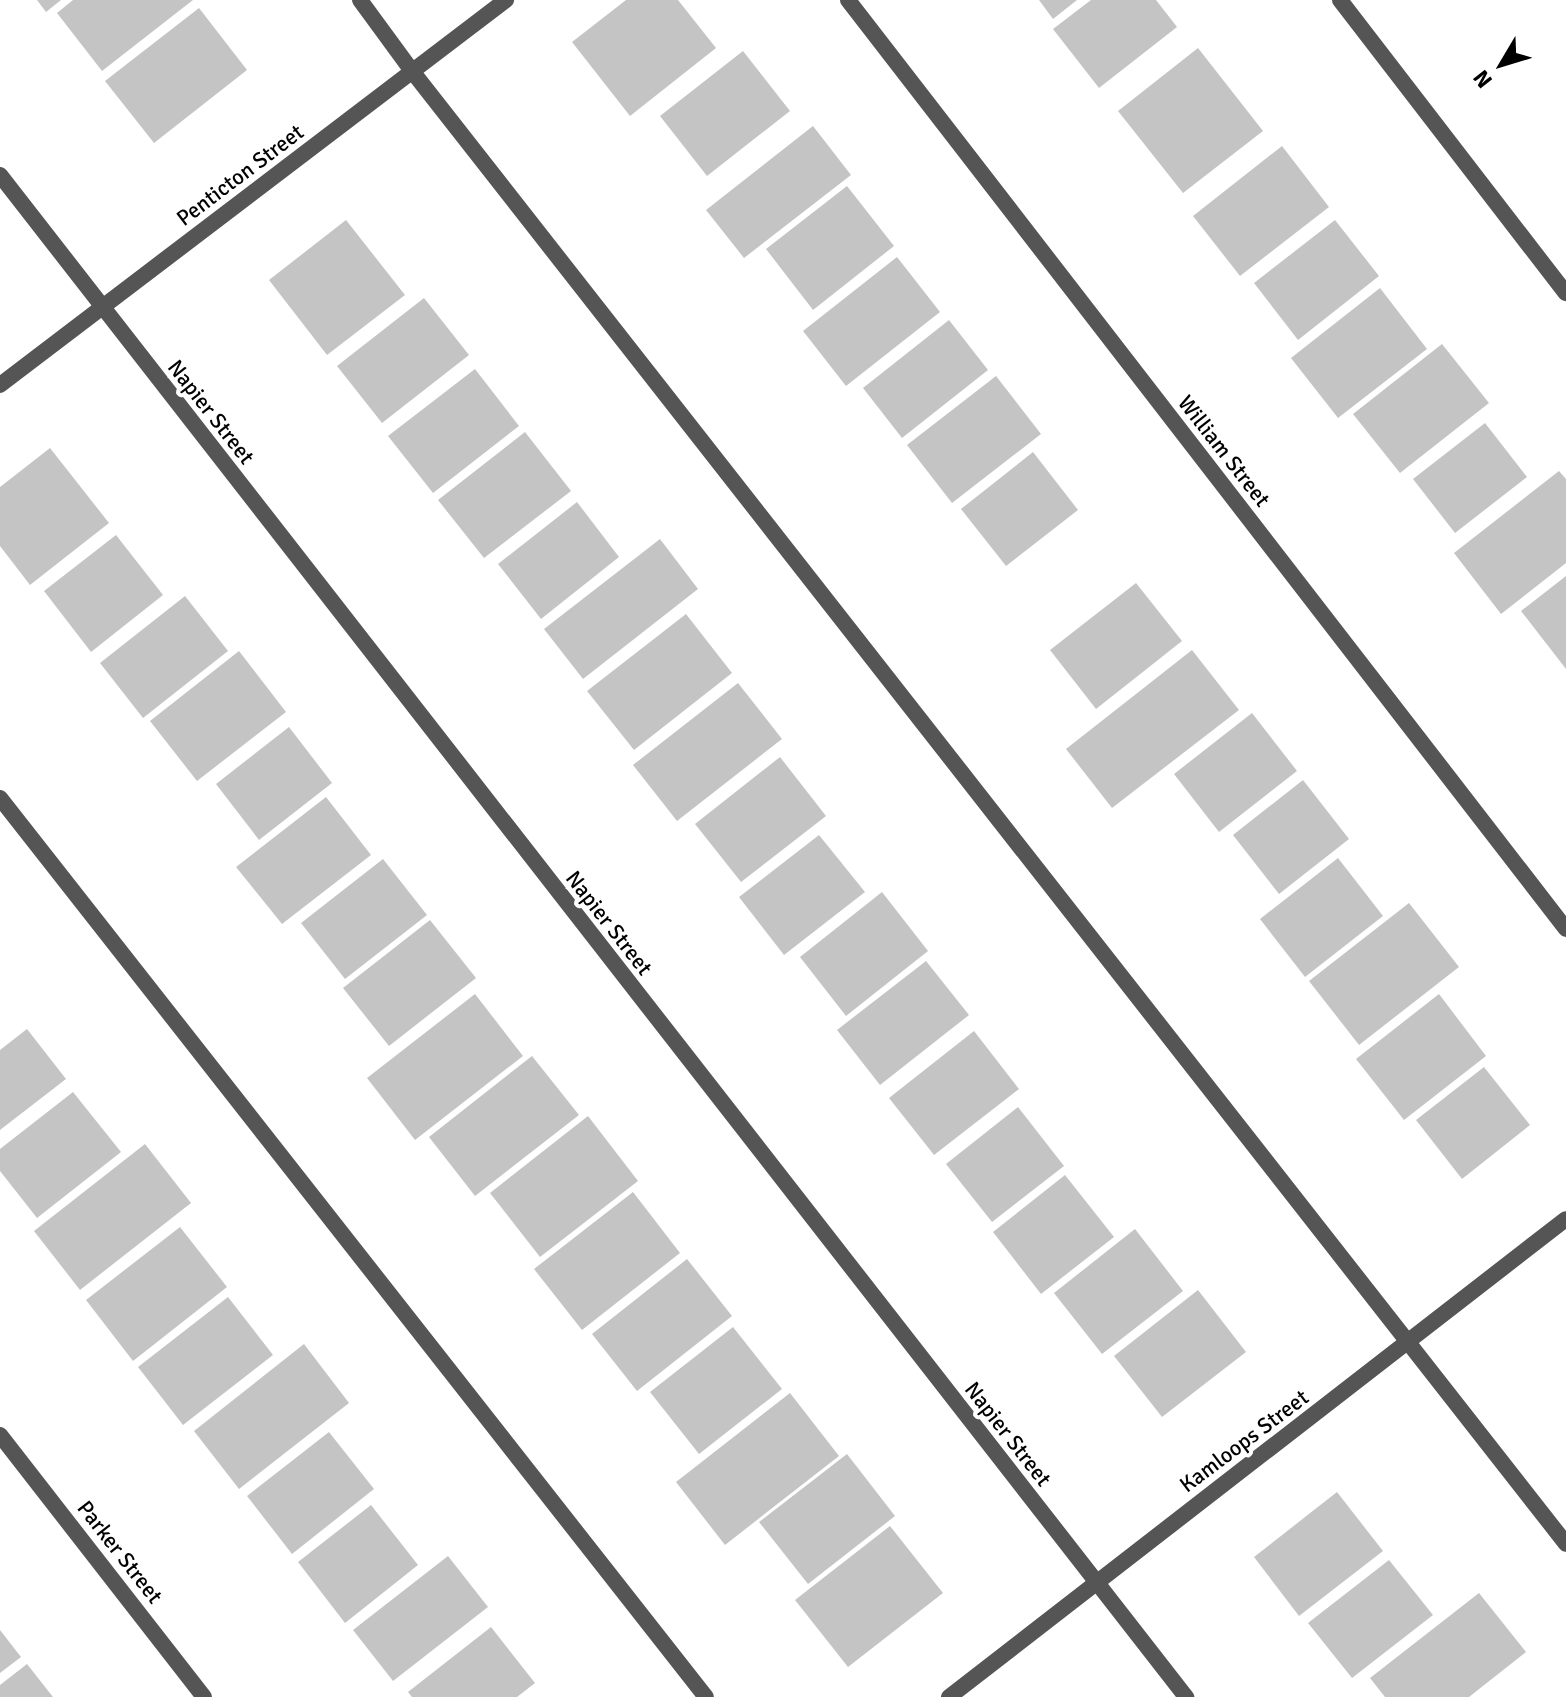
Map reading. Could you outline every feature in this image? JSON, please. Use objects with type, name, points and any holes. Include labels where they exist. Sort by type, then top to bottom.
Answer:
[{"type":"street","points":[[360,0],[412,71],[1566,1544]]},
{"type":"street","name":"Penticton Street","points":[[0,385],[506,0]]},
{"type":"street","name":"William Street","points":[[848,0],[1566,929]]},
{"type":"street","points":[[1340,0],[1566,293]]},
{"type":"street","name":"Napier Street","points":[[0,175],[1186,1697]]},
{"type":"street","points":[[0,798],[706,1697]]},
{"type":"street","name":"Kamloops Street","points":[[949,1697],[1566,1219]]},
{"type":"street","name":"Parker Street","points":[[0,1435],[204,1697]]},
{"type":"building","points":[[37,0],[61,0],[46,12]]},
{"type":"building","points":[[73,0],[193,0],[102,71],[57,13]]},
{"type":"building","points":[[626,0],[678,0],[716,48],[630,116],[572,42]]},
{"type":"building","points":[[1039,0],[1077,0],[1053,19]]},
{"type":"building","points":[[1091,0],[1156,0],[1177,27],[1099,88],[1053,29]]},
{"type":"building","points":[[199,8],[247,70],[154,143],[105,81]]},
{"type":"building","points":[[1198,48],[1263,131],[1183,193],[1118,111]]},
{"type":"building","points":[[743,51],[790,111],[707,176],[660,116]]},
{"type":"building","points":[[813,126],[851,175],[744,258],[706,210]]},
{"type":"building","points":[[1282,146],[1329,207],[1240,276],[1193,216]]},
{"type":"building","points":[[847,186],[894,246],[813,310],[766,249]]},
{"type":"building","points":[[346,220],[405,295],[327,355],[269,280]]},
{"type":"building","points":[[1335,220],[1379,276],[1298,340],[1254,283]]},
{"type":"building","points":[[897,257],[940,312],[846,386],[803,331]]},
{"type":"building","points":[[1380,288],[1427,349],[1338,418],[1291,358]]},
{"type":"building","points":[[424,298],[469,355],[382,423],[337,366]]},
{"type":"building","points":[[949,320],[988,370],[902,438],[863,388]]},
{"type":"building","points":[[1442,344],[1489,403],[1400,473],[1353,414]]},
{"type":"building","points":[[475,369],[519,426],[433,493],[388,436]]},
{"type":"building","points":[[996,376],[1041,434],[952,503],[907,445]]},
{"type":"building","points":[[1485,423],[1527,477],[1455,533],[1413,479]]},
{"type":"building","points":[[525,432],[571,491],[484,558],[438,500]]},
{"type":"building","points":[[50,448],[109,523],[30,585],[0,546],[0,487]]},
{"type":"building","points":[[1033,452],[1078,510],[1006,566],[961,509]]},
{"type":"building","points":[[1559,471],[1566,479],[1566,563],[1501,614],[1454,553]]},
{"type":"building","points":[[577,502],[619,557],[541,619],[498,564]]},
{"type":"building","points":[[116,535],[163,595],[91,652],[44,591]]},
{"type":"building","points":[[660,539],[698,589],[583,679],[544,629]]},
{"type":"building","points":[[1566,576],[1566,669],[1521,611]]},
{"type":"building","points":[[1136,583],[1182,641],[1096,709],[1050,650]]},
{"type":"building","points":[[185,596],[228,651],[143,718],[100,663]]},
{"type":"building","points":[[686,614],[732,673],[634,750],[587,691]]},
{"type":"building","points":[[1192,650],[1239,710],[1112,808],[1066,749]]},
{"type":"building","points":[[239,651],[286,712],[197,781],[150,721]]},
{"type":"building","points":[[738,683],[782,739],[677,821],[633,765]]},
{"type":"building","points":[[1252,713],[1297,771],[1219,832],[1174,774]]},
{"type":"building","points":[[289,727],[332,783],[259,840],[216,784]]},
{"type":"building","points":[[780,757],[826,816],[741,882],[695,824]]},
{"type":"building","points":[[1303,780],[1349,839],[1279,894],[1233,835]]},
{"type":"building","points":[[326,797],[371,855],[282,924],[236,867]]},
{"type":"building","points":[[819,835],[865,892],[784,955],[739,897]]},
{"type":"building","points":[[1338,858],[1383,916],[1305,977],[1260,919]]},
{"type":"building","points":[[383,859],[427,915],[345,979],[301,923]]},
{"type":"building","points":[[882,892],[928,951],[846,1016],[800,957]]},
{"type":"building","points":[[1409,903],[1459,967],[1359,1045],[1309,981]]},
{"type":"building","points":[[430,920],[476,978],[389,1046],[343,988]]},
{"type":"building","points":[[926,961],[969,1015],[880,1085],[837,1030]]},
{"type":"building","points":[[475,994],[523,1056],[415,1140],[367,1078]]},
{"type":"building","points":[[1439,994],[1486,1056],[1404,1120],[1356,1059]]},
{"type":"building","points":[[27,1029],[66,1079],[0,1130],[0,1050]]},
{"type":"building","points":[[974,1031],[1019,1089],[934,1155],[889,1098]]},
{"type":"building","points":[[532,1056],[579,1115],[475,1196],[429,1137]]},
{"type":"building","points":[[1484,1067],[1530,1125],[1462,1179],[1416,1120]]},
{"type":"building","points":[[73,1092],[121,1152],[37,1218],[0,1171],[0,1149]]},
{"type":"building","points":[[1018,1107],[1064,1166],[992,1222],[946,1164]]},
{"type":"building","points":[[588,1116],[638,1181],[540,1257],[490,1193]]},
{"type":"building","points":[[145,1144],[191,1203],[80,1290],[34,1231]]},
{"type":"building","points":[[1065,1175],[1114,1237],[1041,1294],[993,1232]]},
{"type":"building","points":[[633,1192],[680,1253],[582,1330],[534,1269]]},
{"type":"building","points":[[180,1227],[227,1287],[133,1361],[86,1300]]},
{"type":"building","points":[[1135,1229],[1183,1291],[1102,1354],[1054,1293]]},
{"type":"building","points":[[687,1259],[732,1316],[637,1391],[592,1334]]},
{"type":"building","points":[[1198,1290],[1246,1352],[1162,1417],[1114,1356]]},
{"type":"building","points":[[228,1297],[273,1355],[183,1425],[138,1367]]},
{"type":"building","points":[[733,1327],[782,1389],[699,1454],[650,1392]]},
{"type":"building","points":[[304,1344],[349,1403],[239,1489],[194,1431]]},
{"type":"building","points":[[790,1393],[839,1456],[725,1545],[676,1482]]},
{"type":"building","points":[[329,1432],[374,1489],[292,1554],[247,1496]]},
{"type":"building","points":[[847,1454],[895,1516],[808,1584],[759,1522]]},
{"type":"building","points":[[1337,1492],[1383,1551],[1299,1616],[1254,1557]]},
{"type":"building","points":[[371,1505],[418,1565],[345,1623],[298,1562]]},
{"type":"building","points":[[890,1526],[943,1593],[848,1667],[795,1600]]},
{"type":"building","points":[[448,1556],[488,1607],[393,1681],[353,1630]]},
{"type":"building","points":[[1389,1560],[1433,1615],[1352,1678],[1308,1623]]},
{"type":"building","points":[[1479,1593],[1526,1652],[1469,1697],[1385,1697],[1370,1678]]},
{"type":"building","points":[[491,1627],[535,1683],[517,1697],[412,1697],[408,1692]]},
{"type":"building","points":[[0,1630],[21,1657],[0,1673]]},
{"type":"building","points":[[27,1664],[53,1697],[0,1697],[0,1685]]}]
